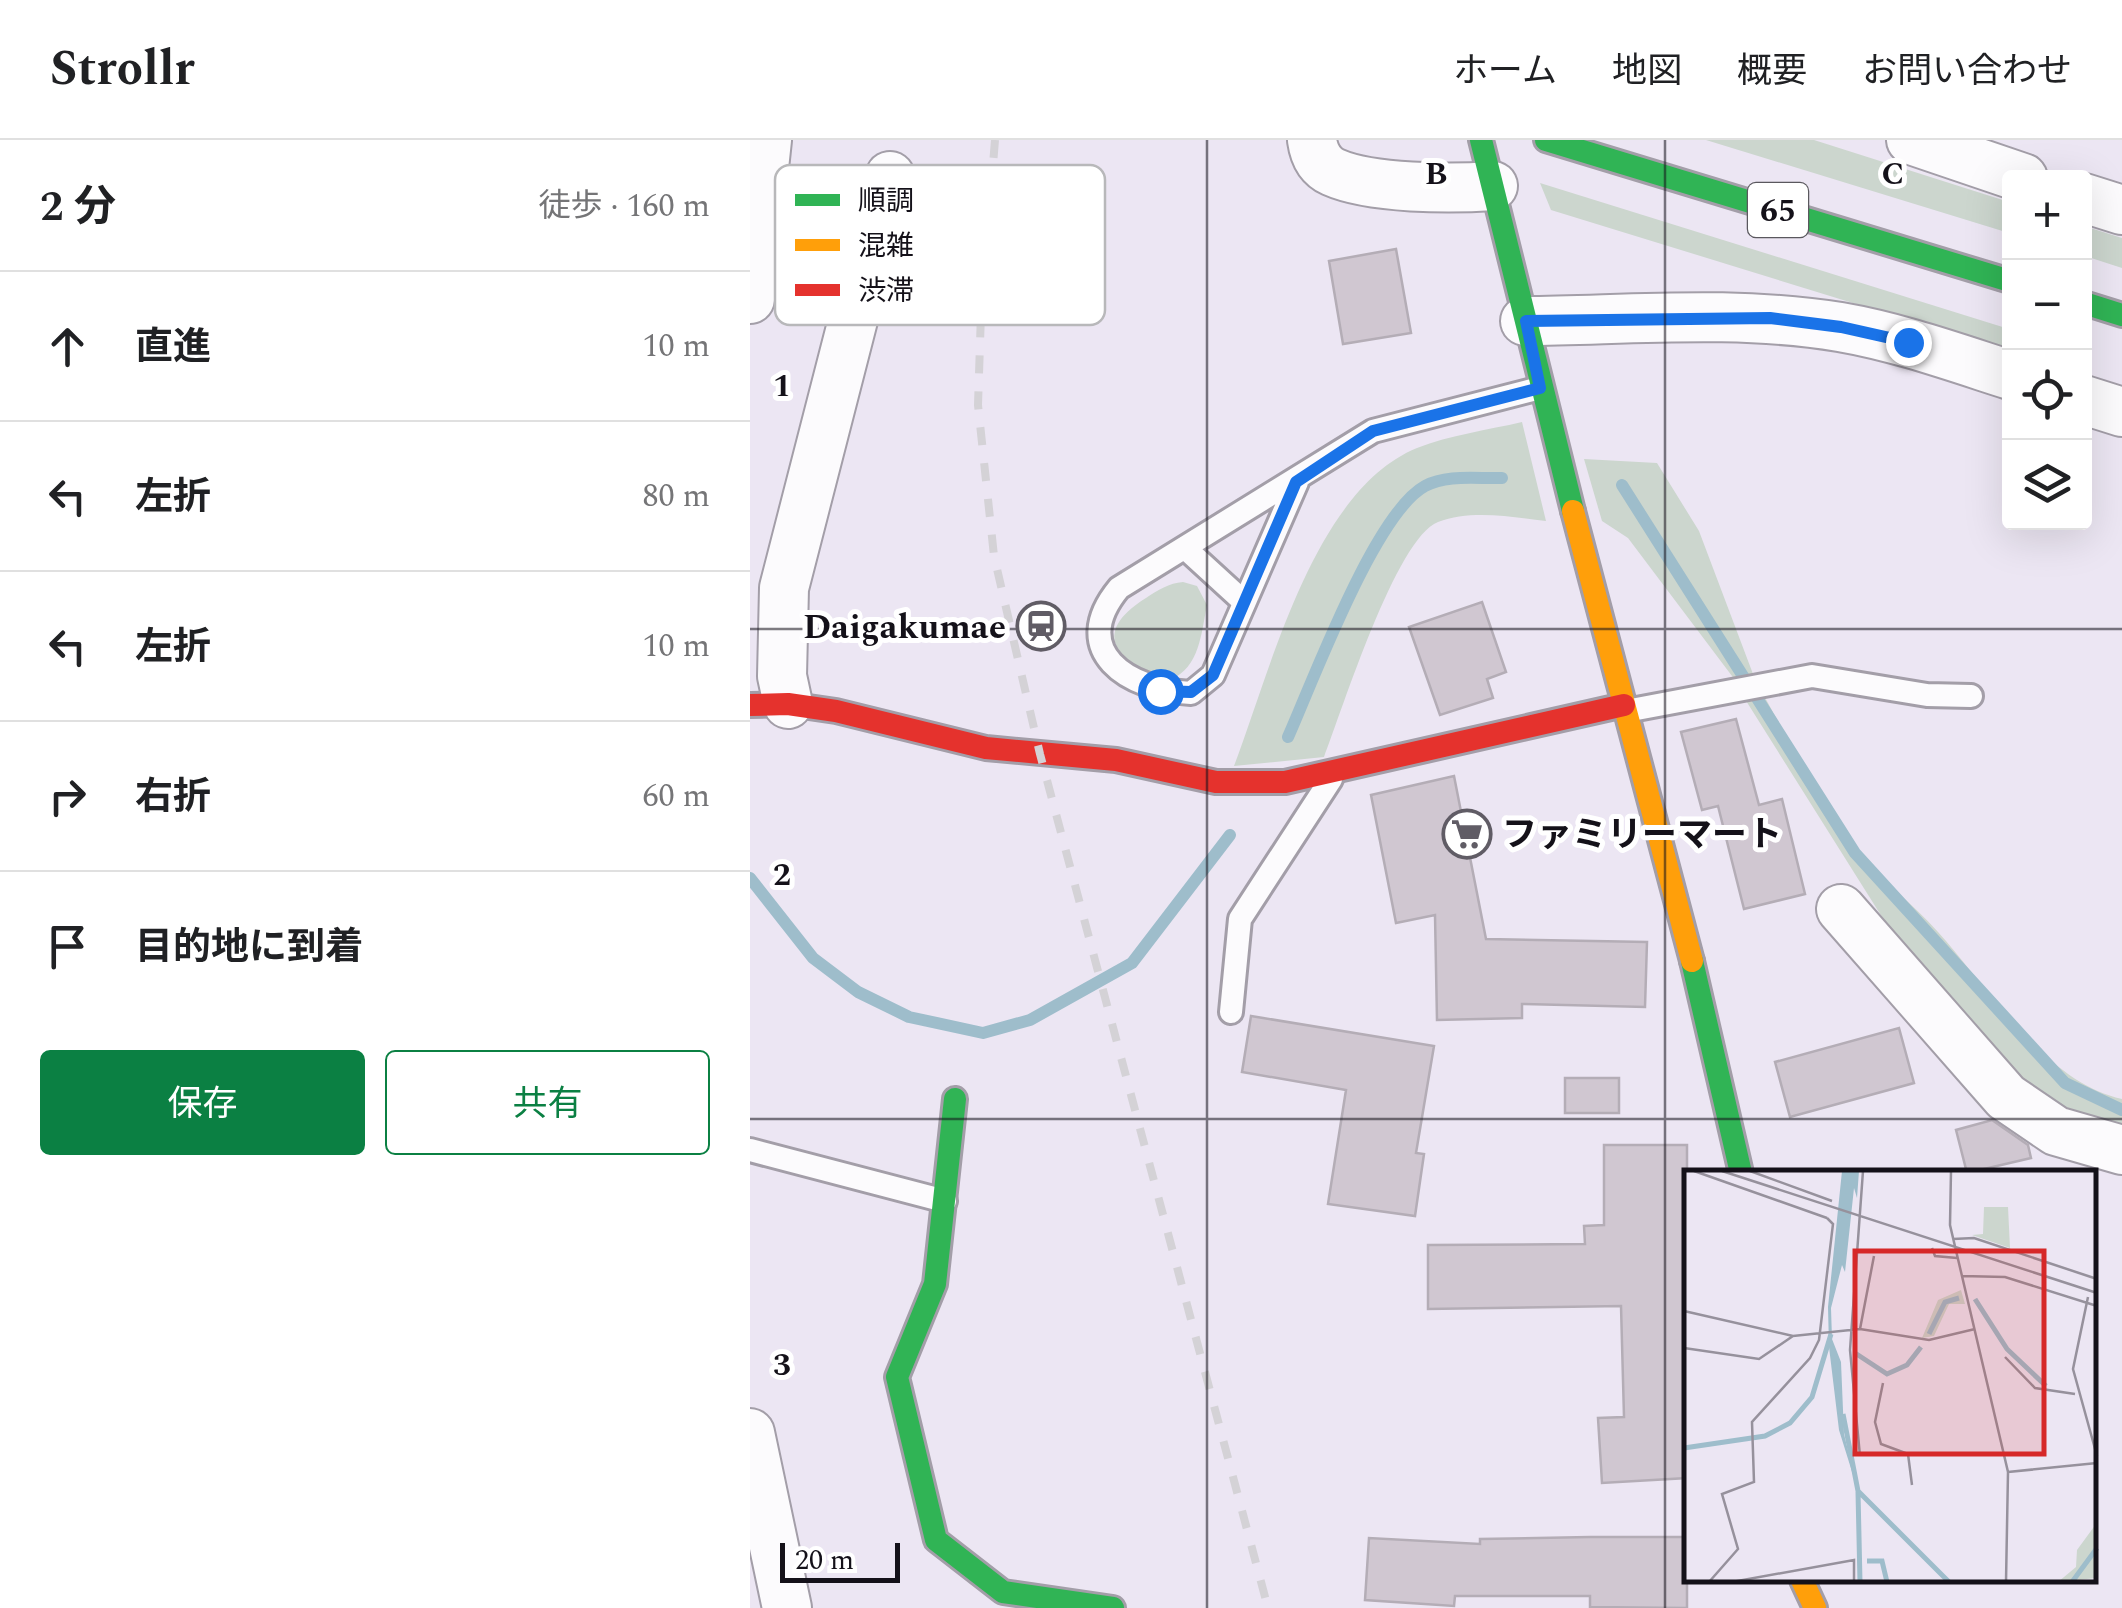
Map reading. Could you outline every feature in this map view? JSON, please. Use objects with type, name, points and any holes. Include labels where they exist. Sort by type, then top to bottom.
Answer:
[{"type":"street","points":[[750,299],[767,140]]},
{"type":"street","points":[[1312,140],[1320,161],[1332,171],[1354,178],[1454,188],[1493,186]]},
{"type":"street","points":[[1482,140],[1540,388],[1715,1048],[1740,1170]]},
{"type":"street","name":"65","points":[[1546,140],[2002,279]]},
{"type":"street","points":[[1910,140],[2002,171]]},
{"type":"street","points":[[2092,201],[2122,210]]},
{"type":"street","points":[[2092,306],[2122,315]]},
{"type":"street","points":[[1526,321],[1770,318],[1891,338],[2002,373]]},
{"type":"street","points":[[853,325],[803,528],[784,588],[782,676],[769,705],[836,710],[986,748],[1116,760],[1216,782],[1285,782],[1625,708]]},
{"type":"street","points":[[2092,403],[2122,412]]},
{"type":"street","points":[[1841,909],[2006,1097],[2056,1130],[2122,1150]]},
{"type":"street","points":[[955,1099],[935,1284],[897,1377],[936,1540],[1003,1592],[1114,1608]]},
{"type":"street","points":[[750,1433],[787,1608]]},
{"type":"street","points":[[1803,1583],[1815,1608]]},
{"type":"lane","points":[[1296,482],[1213,675],[1191,692],[1160,691],[1124,677],[1110,661],[1098,631],[1102,609],[1119,588],[1373,431],[1540,388]]},
{"type":"lane","points":[[1185,548],[1244,602]]},
{"type":"lane","points":[[1625,708],[1750,685],[1836,677],[1927,695],[1971,696]]},
{"type":"lane","points":[[1232,1012],[1240,918],[1338,768]]},
{"type":"lane","points":[[750,1150],[946,1201]]},
{"type":"shaded area","points":[[1706,140],[1814,140],[2002,200],[2002,231]]},
{"type":"shaded area","points":[[1540,183],[2002,327],[2002,349],[1551,210]]},
{"type":"shaded area","points":[[2092,229],[2122,238],[2122,268],[2092,258]]},
{"type":"shaded area","points":[[1522,422],[1546,521],[1478,515],[1438,522],[1422,535],[1388,591],[1324,757],[1234,766],[1301,586],[1350,502],[1381,470],[1417,448]]},
{"type":"shaded area","points":[[1584,459],[1657,463],[1699,531],[1753,674],[1735,680],[1628,538],[1602,521]]},
{"type":"shaded area","points":[[1183,582],[1197,586],[1207,605],[1193,658],[1188,667],[1170,680],[1124,657],[1114,636],[1128,611],[1159,590]]},
{"type":"shaded area","points":[[1762,692],[1818,793],[1866,861],[1938,932],[2043,1053],[2068,1074],[2122,1099],[2122,1141],[2049,1115],[1916,971],[1743,696]]},
{"type":"building","points":[[1396,249],[1411,333],[1343,344],[1329,261]]},
{"type":"building","points":[[1482,602],[1506,672],[1487,679],[1493,698],[1440,715],[1409,627]]},
{"type":"building","points":[[1736,719],[1759,805],[1782,799],[1805,894],[1744,909],[1718,806],[1702,810],[1681,732]]},
{"type":"building","points":[[1454,776],[1486,939],[1647,942],[1645,1007],[1522,1004],[1522,1018],[1437,1020],[1435,915],[1396,923],[1371,795]]},
{"type":"building","points":[[1251,1016],[1434,1046],[1416,1153],[1424,1154],[1415,1216],[1328,1204],[1346,1090],[1242,1072]]},
{"type":"building","points":[[1899,1028],[1914,1083],[1790,1117],[1775,1062]]},
{"type":"building","points":[[1565,1078],[1619,1078],[1619,1113],[1565,1113]]},
{"type":"building","points":[[1992,1120],[2028,1145],[2031,1158],[1966,1170],[1956,1130]]},
{"type":"building","points":[[1604,1145],[1687,1145],[1684,1478],[1602,1483],[1598,1418],[1624,1417],[1621,1306],[1428,1309],[1428,1245],[1585,1244],[1584,1226],[1604,1225]]},
{"type":"building","points":[[1684,1537],[1687,1608],[1590,1607],[1590,1596],[1455,1596],[1454,1606],[1365,1600],[1369,1538],[1480,1544],[1480,1539]]},
{"type":"waterway","points":[[1288,737],[1366,563],[1406,502],[1425,486],[1443,480],[1502,478]]},
{"type":"waterway","points":[[1622,485],[1855,853],[2065,1083],[2122,1110]]},
{"type":"waterway","points":[[750,878],[813,958],[858,992],[909,1017],[983,1033],[1030,1020],[1132,963],[1230,835]]},
{"type":"railway","points":[[993,165],[995,140]]},
{"type":"railway","points":[[981,325],[978,405],[994,556],[1040,754],[1268,1608]]},
{"type":"traffic: fast","points":[[1481,140],[1573,511]]},
{"type":"traffic: fast","points":[[1546,140],[2002,279]]},
{"type":"traffic: fast","points":[[2092,306],[2122,315]]},
{"type":"traffic: fast","points":[[1692,961],[1740,1170]]},
{"type":"traffic: fast","points":[[955,1099],[935,1284],[897,1377],[936,1540],[1003,1592],[1113,1608]]},
{"type":"traffic: slow","points":[[1573,511],[1692,961]]},
{"type":"traffic: slow","points":[[1803,1583],[1815,1608]]},
{"type":"traffic: jam","points":[[750,705],[788,704],[836,711],[986,748],[1116,760],[1216,782],[1285,782],[1624,705]]},
{"type":"place","name":"Daigakumae","points":[[1041,626]]},
{"type":"place","name":"ファミリーマート","points":[[1467,834]]},
{"type":"route","points":[[1160,691],[1191,692],[1213,675],[1296,482],[1373,431],[1540,388],[1526,321],[1770,318],[1841,327],[1908,342]]}]
